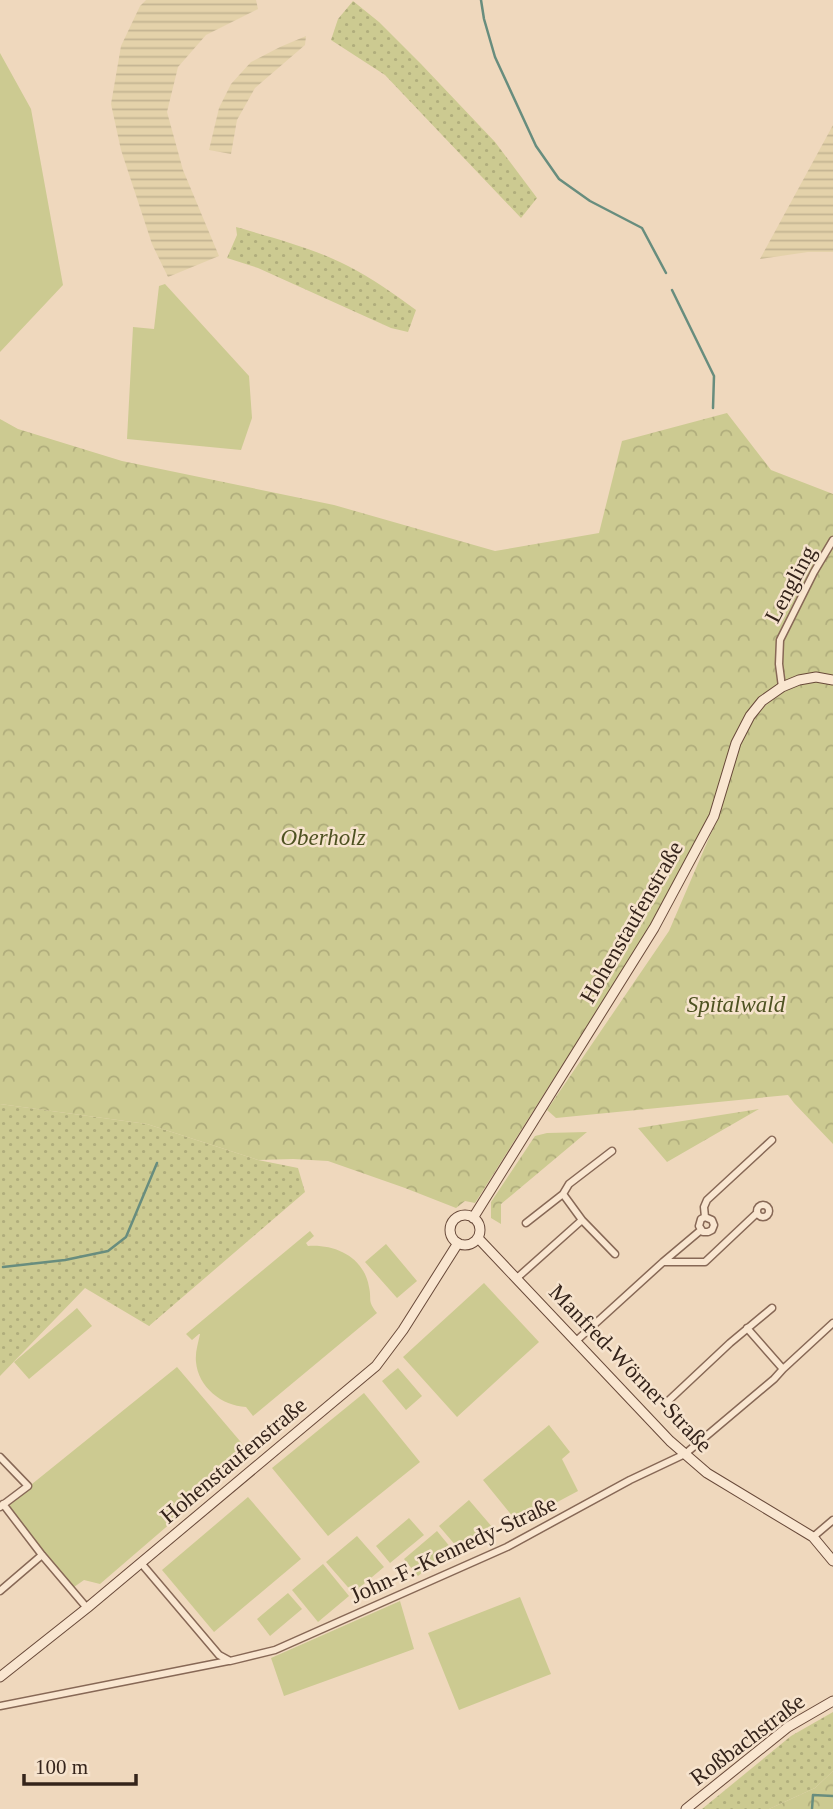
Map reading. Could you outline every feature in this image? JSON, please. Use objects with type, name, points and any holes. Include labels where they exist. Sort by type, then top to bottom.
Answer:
[{"type":"main road","name":"Hohenstaufenstraße","points":[[473,1218],[653,929],[714,816],[736,743],[750,716],[762,701],[782,687],[816,677],[833,680]]},
{"type":"main road","points":[[464,1215],[473,1218],[479,1225],[478,1238],[468,1245],[458,1243],[451,1234],[452,1223],[464,1215]]},
{"type":"main road","name":"Manfred-Wörner-Straße","points":[[478,1238],[575,1342],[700,1468],[813,1537],[833,1561]]},
{"type":"main road","name":"Hohenstaufenstraße","points":[[0,1677],[87,1608],[376,1366],[403,1330],[458,1243]]},
{"type":"main road","name":"Roßbachstraße","points":[[686,1809],[788,1727],[833,1700]]},
{"type":"street","name":"Lengling","points":[[782,687],[780,640],[833,540]]},
{"type":"street","points":[[705,1217],[704,1207],[707,1200],[772,1140]]},
{"type":"street","points":[[526,1223],[611,1151]]},
{"type":"street","points":[[563,1194],[582,1220],[615,1254]]},
{"type":"street","points":[[663,1262],[705,1262],[758,1213]]},
{"type":"street","points":[[701,1230],[699,1223],[705,1217]]},
{"type":"street","points":[[701,1230],[708,1232],[714,1227],[712,1220],[705,1217]]},
{"type":"street","points":[[517,1278],[582,1220]]},
{"type":"street","points":[[575,1342],[701,1230]]},
{"type":"street","points":[[666,1403],[772,1308]]},
{"type":"street","name":"John-F.-Kennedy-Straße","points":[[0,1706],[275,1650],[507,1547],[630,1480],[685,1454],[758,1394],[833,1323]]},
{"type":"street","points":[[747,1328],[783,1369]]},
{"type":"street","points":[[0,1458],[28,1486],[2,1506],[87,1608]]},
{"type":"street","points":[[0,1471],[7,1466]]},
{"type":"street","points":[[813,1537],[833,1520]]},
{"type":"street","points":[[0,1591],[42,1555]]},
{"type":"street","points":[[141,1563],[219,1655],[229,1661]]},
{"type":"shaded area","points":[[146,0],[256,0],[258,9],[206,35],[178,67],[167,112],[183,170],[219,256],[168,277],[152,244],[121,150],[111,104],[121,46],[140,6]]},
{"type":"shaded area","points":[[306,36],[305,45],[255,88],[237,120],[231,154],[209,150],[219,108],[231,84],[251,62]]},
{"type":"shaded area","points":[[833,125],[833,252],[808,252],[760,259]]},
{"type":"green space","points":[[353,1],[379,22],[495,142],[537,198],[521,218],[385,75],[331,40],[338,19]]},
{"type":"green space","points":[[0,53],[31,109],[63,285],[0,352]]},
{"type":"green space","points":[[236,227],[321,254],[366,276],[416,310],[408,332],[391,328],[258,268],[227,258],[237,235]]},
{"type":"green space","points":[[165,284],[249,376],[252,418],[241,450],[127,439],[133,327],[154,329],[159,286]]},
{"type":"green space","name":"Oberholz","points":[[727,413],[771,470],[833,494],[833,1144],[788,1095],[556,1118],[547,1110],[669,931],[718,817],[743,735],[751,721],[784,691],[781,683],[762,695],[736,732],[706,825],[647,931],[475,1203],[465,1201],[456,1208],[328,1161],[258,1160],[147,1124],[0,1104],[0,419],[18,429],[122,461],[334,505],[495,551],[599,533],[622,441]]},
{"type":"green space","points":[[0,1104],[147,1124],[258,1160],[298,1168],[305,1192],[149,1326],[85,1288],[0,1376]]},
{"type":"green space","points":[[759,1109],[667,1162],[638,1128]]},
{"type":"green space","points":[[587,1132],[501,1204],[501,1224],[491,1218],[491,1202],[535,1136]]},
{"type":"green space","points":[[310,1231],[314,1236],[306,1243],[308,1246],[328,1247],[355,1260],[366,1277],[371,1303],[377,1313],[253,1416],[246,1407],[220,1399],[206,1387],[196,1362],[200,1334],[192,1340],[186,1334]]},
{"type":"green space","points":[[386,1244],[417,1281],[397,1298],[365,1262]]},
{"type":"green space","points":[[484,1283],[539,1342],[457,1417],[403,1357]]},
{"type":"green space","points":[[77,1308],[92,1326],[29,1379],[14,1362]]},
{"type":"green space","points":[[177,1367],[251,1454],[100,1584],[84,1580],[74,1587],[6,1505]]},
{"type":"green space","points":[[398,1368],[422,1396],[406,1410],[382,1381]]},
{"type":"green space","points":[[364,1393],[420,1462],[328,1536],[272,1468]]},
{"type":"green space","points":[[549,1425],[570,1452],[562,1459],[578,1491],[518,1523],[483,1480]]},
{"type":"green space","points":[[248,1497],[301,1559],[214,1632],[162,1570]]},
{"type":"green space","points":[[469,1500],[493,1528],[463,1554],[439,1526]]},
{"type":"green space","points":[[409,1518],[424,1535],[390,1563],[376,1546]]},
{"type":"green space","points":[[437,1531],[451,1548],[418,1576],[404,1559]]},
{"type":"green space","points":[[357,1536],[384,1567],[353,1593],[326,1562]]},
{"type":"green space","points":[[323,1564],[349,1596],[318,1622],[292,1590]]},
{"type":"green space","points":[[288,1593],[302,1609],[270,1636],[257,1619]]},
{"type":"green space","points":[[520,1597],[551,1674],[459,1710],[428,1633]]},
{"type":"green space","points":[[400,1601],[414,1649],[284,1696],[271,1658]]},
{"type":"green space","points":[[833,1712],[833,1771],[815,1788],[769,1809],[702,1809],[791,1736]]},
{"type":"green space","points":[[833,1771],[833,1809],[769,1809],[815,1788]]},
{"type":"waterway","points":[[481,0],[495,57],[536,146],[559,179],[590,201],[642,228],[666,273]]},
{"type":"waterway","points":[[672,290],[714,376],[713,408]]},
{"type":"waterway","points":[[3,1267],[65,1260],[108,1251],[126,1237],[157,1163]]},
{"type":"waterway","points":[[812,1809],[813,1795],[833,1796]]},
{"type":"park label","name":"Spitalwald","points":[[736,1004]]}]
